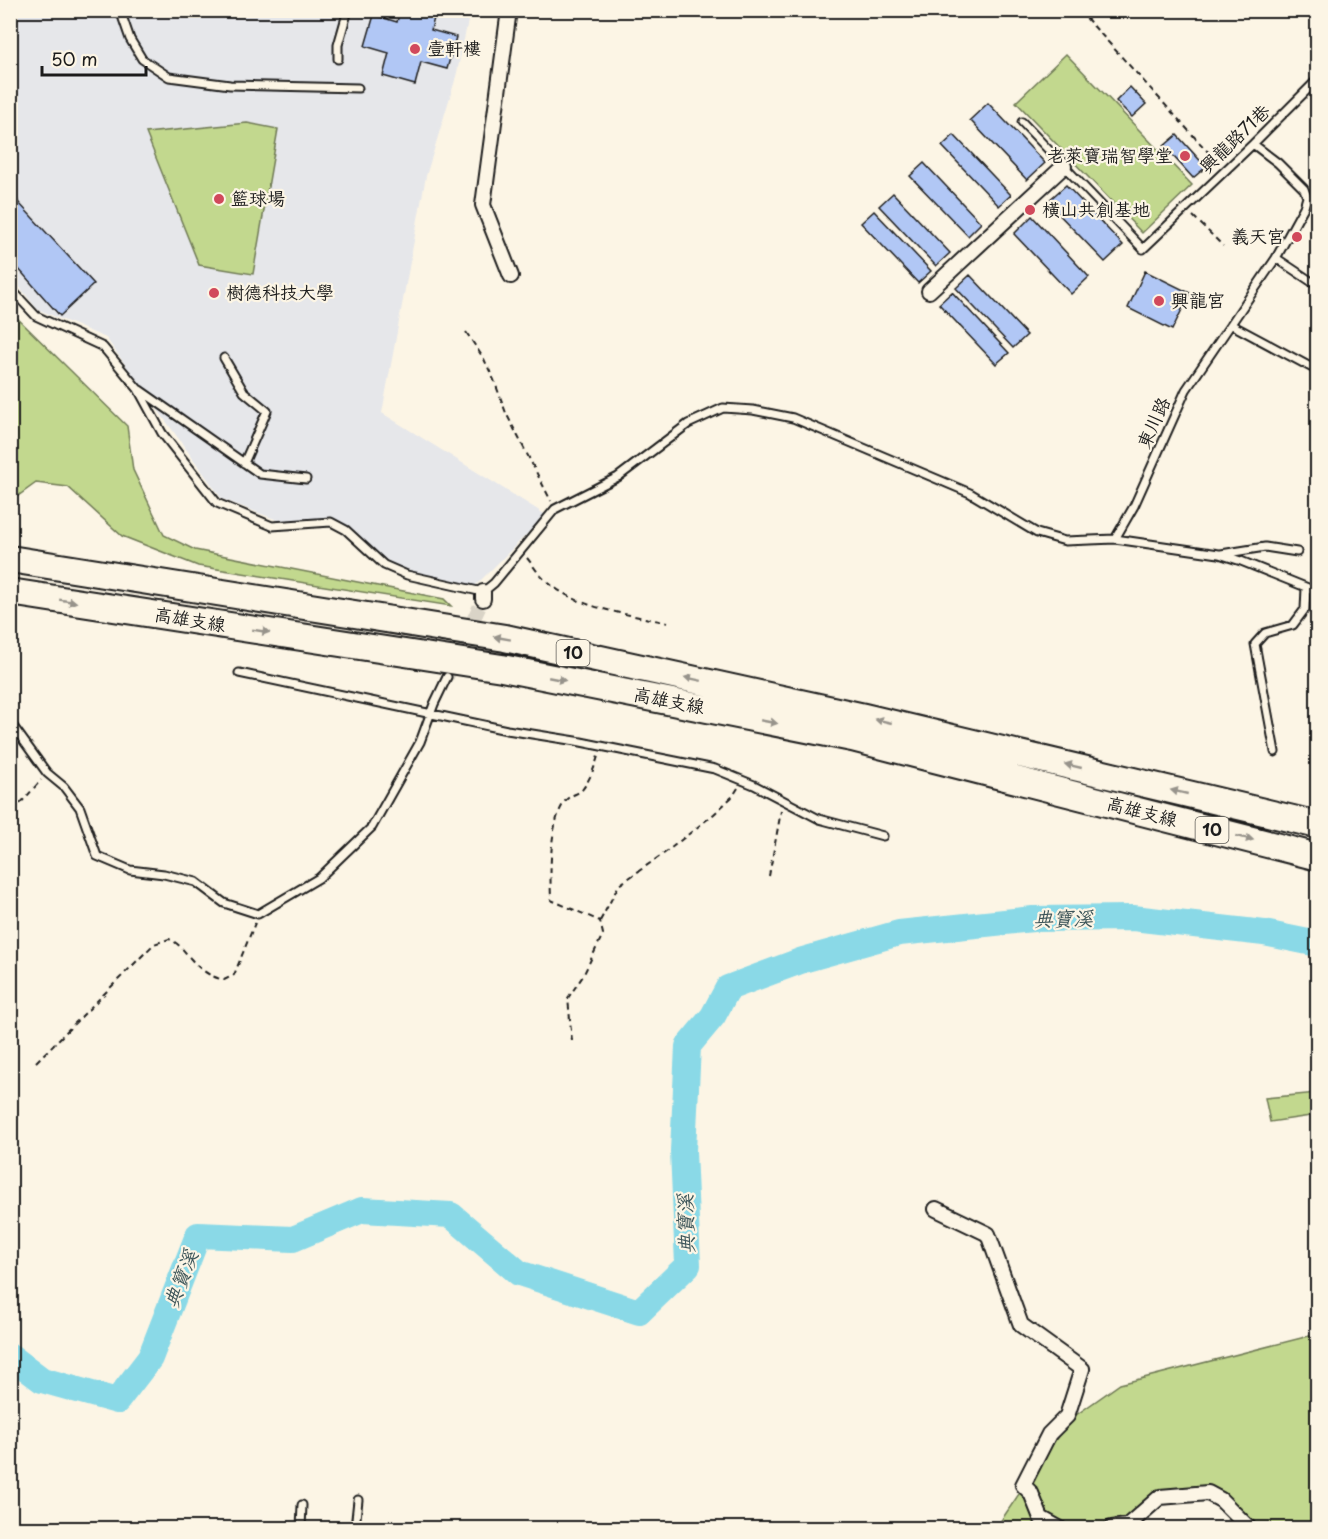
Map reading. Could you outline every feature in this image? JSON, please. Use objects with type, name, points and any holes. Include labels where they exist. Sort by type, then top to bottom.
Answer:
[{"type":"highway","name":"高雄支線","points":[[10,559],[505,638],[864,717],[1317,825]]},
{"type":"highway","name":"高雄支線","points":[[10,592],[502,668],[852,738],[1317,857]]},
{"type":"street","points":[[509,10],[483,205],[511,276]]},
{"type":"street","points":[[929,291],[1064,166]]},
{"type":"street","points":[[936,1209],[988,1234],[1021,1324],[1082,1369],[1067,1416],[1049,1434],[1023,1485],[1031,1493],[1041,1518],[1059,1528]]},
{"type":"street","points":[[1112,1528],[1127,1526],[1160,1497],[1208,1493],[1221,1500],[1248,1528]]},
{"type":"lane","points":[[120,10],[130,39],[142,59],[169,78],[230,85],[358,88]]},
{"type":"lane","points":[[338,59],[338,45],[348,10]]},
{"type":"lane","name":"興龍路71巷","points":[[1064,166],[1143,249],[1317,79]]},
{"type":"lane","points":[[1022,122],[1064,166]]},
{"type":"lane","name":"東川路","points":[[1115,539],[1134,506],[1186,390],[1276,258],[1304,207],[1307,196],[1304,189],[1253,144]]},
{"type":"lane","points":[[1276,258],[1317,286]]},
{"type":"lane","points":[[10,288],[36,316],[103,346],[138,389],[162,434],[217,502],[272,526],[331,522],[346,530],[384,565],[407,575],[483,595],[555,509],[618,477],[688,424],[723,408],[753,410],[793,418],[970,493],[1036,533],[1065,541],[1115,539],[1219,554],[1317,592]]},
{"type":"lane","points":[[1232,325],[1317,371]]},
{"type":"lane","points":[[224,358],[244,392],[267,411],[244,463]]},
{"type":"lane","points":[[138,389],[260,474],[306,479]]},
{"type":"lane","points":[[1219,554],[1265,547],[1297,552]]},
{"type":"lane","points":[[1275,752],[1255,644],[1265,633],[1293,625],[1305,609],[1306,588]]},
{"type":"lane","points":[[239,673],[507,730],[715,769],[782,799],[819,819],[883,836]]},
{"type":"lane","points":[[10,722],[47,773],[64,787],[80,808],[97,856],[130,870],[164,874],[196,882],[224,903],[258,914],[319,879],[372,827],[420,742],[447,677]]},
{"type":"lane","points":[[355,1528],[358,1500]]},
{"type":"lane","points":[[301,1528],[302,1505]]},
{"type":"path","points":[[1079,10],[1225,171]]},
{"type":"path","points":[[1186,208],[1223,246]]},
{"type":"path","points":[[466,332],[484,358],[506,413],[555,509]]},
{"type":"path","points":[[522,551],[544,580],[574,600],[607,610],[668,623]]},
{"type":"path","points":[[600,921],[551,900],[550,874],[556,820],[567,799],[581,790],[596,766],[601,746]]},
{"type":"path","points":[[10,807],[20,804],[47,773]]},
{"type":"path","points":[[572,1041],[568,998],[583,976],[603,934],[600,921],[619,885],[666,852],[726,804],[742,780]]},
{"type":"path","points":[[769,876],[780,822],[782,799]]},
{"type":"path","points":[[36,1062],[154,944],[169,939],[176,942],[193,962],[212,977],[224,980],[234,975],[258,914]]},
{"type":"shaded area","name":"樹德科技大學","points":[[10,11],[460,11],[468,21],[456,77],[426,176],[382,413],[546,515],[473,588],[416,573],[386,561],[333,517],[280,521],[222,499],[106,338],[37,309],[11,276]]},
{"type":"green space","points":[[1066,54],[1192,185],[1142,233],[1016,102]]},
{"type":"green space","name":"籃球場","points":[[247,123],[278,129],[253,274],[199,265],[146,133]]},
{"type":"green space","points":[[10,311],[127,426],[133,470],[164,535],[195,550],[444,599],[451,606],[198,566],[122,536],[68,487],[36,483],[11,501]]},
{"type":"green space","points":[[1317,1093],[1317,1115],[1270,1122],[1265,1098]]},
{"type":"green space","points":[[1317,1334],[1317,1528],[1258,1528],[1241,1514],[1196,1492],[1143,1505],[1134,1528],[996,1528],[1069,1420],[1120,1384]]},
{"type":"building","name":"壹軒樓","points":[[400,10],[436,10],[431,30],[456,37],[447,69],[421,62],[415,85],[383,76],[389,53],[365,46],[374,15],[397,22]]},
{"type":"building","points":[[1130,87],[1146,104],[1132,117],[1116,101]]},
{"type":"building","points":[[988,103],[1045,163],[1027,180],[970,120]]},
{"type":"building","points":[[954,135],[1011,195],[999,206],[942,146]]},
{"type":"building","name":"老萊寶瑞智學堂","points":[[1177,135],[1206,167],[1193,178],[1164,146]]},
{"type":"building","points":[[924,163],[981,223],[968,236],[910,176]]},
{"type":"building","points":[[10,170],[18,202],[94,284],[60,316],[10,259]]},
{"type":"building","points":[[1066,185],[1123,245],[1105,262],[1047,202]]},
{"type":"building","points":[[893,193],[950,253],[936,266],[879,206]]},
{"type":"building","points":[[874,211],[931,271],[918,283],[861,223]]},
{"type":"building","points":[[1032,216],[1089,277],[1071,294],[1014,234]]},
{"type":"building","name":"興龍宮","points":[[1145,271],[1190,293],[1172,330],[1128,308]]},
{"type":"building","points":[[970,275],[1027,335],[1013,348],[956,288]]},
{"type":"building","points":[[952,292],[1009,353],[996,364],[939,304]]},
{"type":"waterway","name":"典寶溪","points":[[10,1356],[42,1380],[117,1401],[150,1358],[198,1235],[293,1239],[362,1210],[451,1215],[519,1273],[639,1312],[688,1265],[683,1151],[688,1046],[713,1016],[728,988],[803,960],[899,933],[1033,919],[1133,918],[1264,933],[1318,944]]},
{"type":"tunnel","points":[[447,677],[483,599]]},
{"type":"place","name":"壹軒樓","points":[[415,49]]},
{"type":"place","name":"老萊寶瑞智學堂","points":[[1185,156]]},
{"type":"place","name":"籃球場","points":[[219,199]]},
{"type":"place","name":"橫山共創基地","points":[[1030,210]]},
{"type":"place","name":"義天宮","points":[[1297,237]]},
{"type":"place","name":"樹德科技大學","points":[[214,293]]},
{"type":"place","name":"興龍宮","points":[[1159,301]]}]
